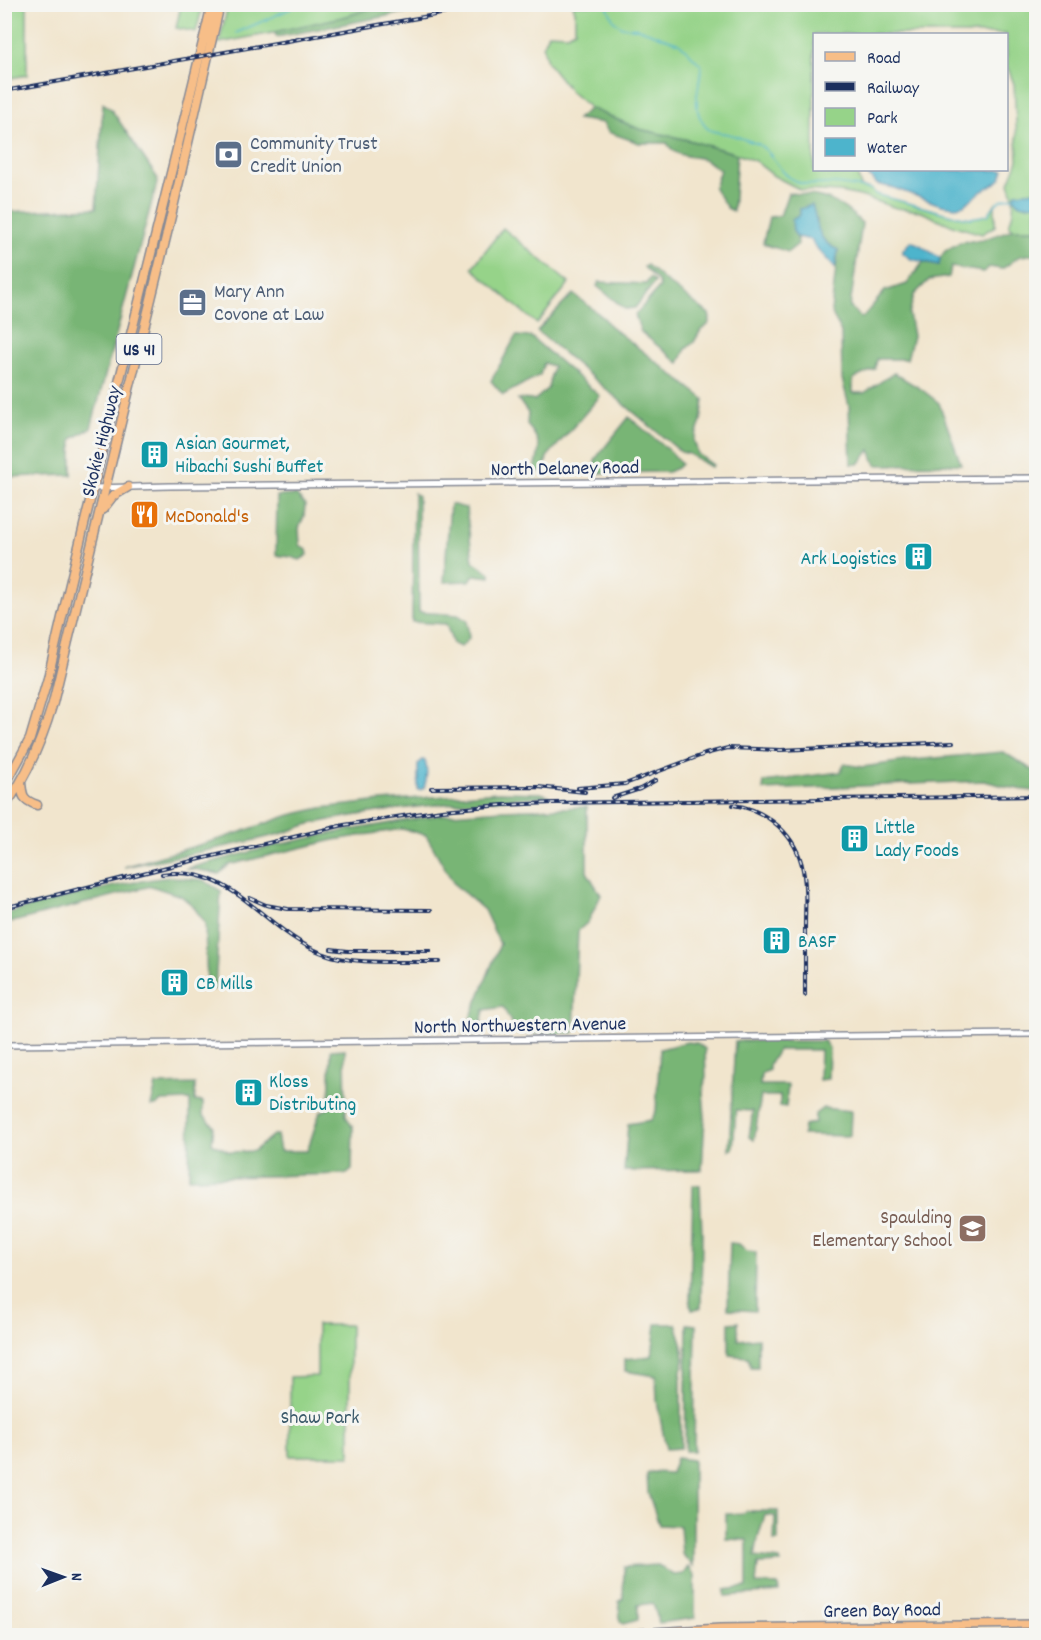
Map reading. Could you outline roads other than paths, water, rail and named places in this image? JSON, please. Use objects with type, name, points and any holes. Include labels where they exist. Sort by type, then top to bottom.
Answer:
[{"type":"highway","name":"Skokie Highway","points":[[4,787],[22,755],[39,713],[213,4]]},
{"type":"highway","name":"Skokie Highway","points":[[4,807],[21,782],[41,740],[53,703],[220,4]]},
{"type":"highway","points":[[99,515],[113,496],[128,487]]},
{"type":"highway","points":[[21,782],[24,797],[28,802],[37,804]]},
{"type":"main road","name":"Green Bay Road","points":[[587,1635],[783,1627],[1036,1623]]},
{"type":"street","name":"North Delaney Road","points":[[94,488],[1036,478]]},
{"type":"street","name":"North Northwestern Avenue","points":[[4,1045],[1036,1034]]},
{"type":"water","points":[[869,171],[1004,171],[996,183],[964,205],[956,207],[941,205],[876,184],[869,176]]},
{"type":"water","points":[[1036,191],[1036,204],[1024,205],[1018,203],[1014,197],[1016,193]]},
{"type":"water","points":[[812,205],[822,237],[825,242],[838,250],[835,268],[812,240],[797,237],[793,231],[792,220],[800,215],[800,209]]},
{"type":"water","points":[[911,241],[940,258],[939,265],[911,259],[903,253]]},
{"type":"water","points":[[423,760],[426,764],[426,778],[424,788],[418,790],[418,764]]},
{"type":"waterway","points":[[236,33],[301,4]]},
{"type":"waterway","points":[[606,4],[614,21],[622,27],[638,28],[679,43],[701,65],[697,109],[702,122],[708,129],[758,144],[769,153],[791,179],[797,182],[811,185],[839,184],[871,189],[875,194],[971,218],[988,215],[998,202],[1014,197]]},
{"type":"railway","points":[[4,91],[497,4]]},
{"type":"railway","points":[[578,788],[625,784],[705,754],[728,748],[781,750],[953,742]]},
{"type":"railway","points":[[612,798],[640,789],[656,780]]},
{"type":"railway","points":[[431,788],[538,787],[585,792]]},
{"type":"railway","points":[[4,908],[344,825],[442,810],[553,803],[1036,796]]},
{"type":"railway","points":[[733,805],[769,818],[787,836],[800,858],[805,891],[805,995]]},
{"type":"railway","points":[[162,874],[187,874],[209,879],[246,901],[301,943],[322,953],[349,960],[440,962]]},
{"type":"railway","points":[[250,898],[266,905],[288,909],[431,910]]},
{"type":"railway","points":[[331,949],[430,951]]},
{"type":"place","name":"Community Trust Credit Union","points":[[229,154]]},
{"type":"place","name":"Mary Ann Covone at Law","points":[[193,302]]},
{"type":"place","name":"Asian Gourmet, Hibachi Sushi Buffet","points":[[154,454]]},
{"type":"place","name":"McDonald's","points":[[144,515]]},
{"type":"place","name":"Ark Logistics","points":[[918,557]]},
{"type":"place","name":"Little Lady Foods","points":[[854,838]]},
{"type":"place","name":"BASF","points":[[777,940]]},
{"type":"place","name":"CB Mills","points":[[175,982]]},
{"type":"place","name":"Kloss Distributing","points":[[248,1092]]},
{"type":"place","name":"Spaulding Elementary School","points":[[973,1228]]},
{"type":"park label","name":"Shaw Park","points":[[320,1416]]}]
